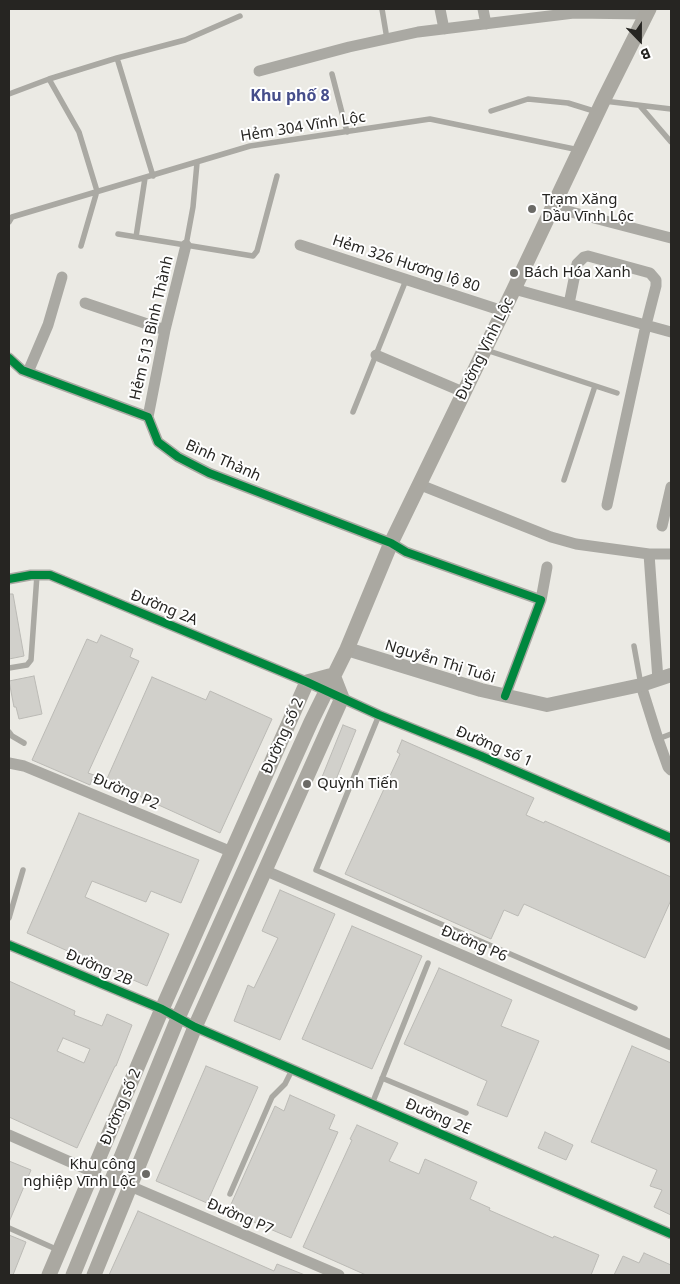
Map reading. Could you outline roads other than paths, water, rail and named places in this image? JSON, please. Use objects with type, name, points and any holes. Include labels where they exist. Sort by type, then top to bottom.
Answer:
[{"type":"main road","name":"Đường Vĩnh Lộc","points":[[327,692],[418,484],[503,312],[600,106],[648,11]]},
{"type":"main road","name":"Đường số 2","points":[[49,1275],[162,1009],[307,682],[333,675]]},
{"type":"main road","points":[[94,1275],[195,1026],[342,698],[333,675]]},
{"type":"main road","name":"Đường số 2","points":[[73,1275],[178,1018],[311,722],[327,692]]},
{"type":"street","points":[[440,9],[444,29]]},
{"type":"street","points":[[483,9],[486,24]]},
{"type":"street","points":[[258,71],[349,47],[444,29],[574,13],[648,11]]},
{"type":"street","points":[[552,207],[671,238]]},
{"type":"street","name":"Hẻm 513 Bình Thành","points":[[148,416],[165,330],[186,245]]},
{"type":"street","name":"Hẻm 326 Hương lộ 80","points":[[300,245],[503,312]]},
{"type":"street","points":[[569,304],[578,264],[584,257],[588,256],[650,273],[654,276],[656,286],[607,505]]},
{"type":"street","points":[[28,372],[48,325],[62,277]]},
{"type":"street","points":[[514,289],[671,332]]},
{"type":"street","points":[[85,302],[165,330]]},
{"type":"street","points":[[376,355],[463,392]]},
{"type":"street","points":[[9,358],[16,366],[28,372],[148,416]]},
{"type":"street","name":"Bình Thành","points":[[148,416],[158,442],[178,457],[209,473],[391,543],[406,552],[541,600]]},
{"type":"street","points":[[418,484],[551,537],[576,544],[649,554],[671,554]]},
{"type":"street","points":[[662,526],[671,487]]},
{"type":"street","points":[[649,554],[665,677]]},
{"type":"street","points":[[505,696],[541,600],[547,567]]},
{"type":"street","name":"Đường 2A","points":[[9,579],[50,575],[307,682]]},
{"type":"street","name":"Nguyễn Thị Tuôi","points":[[347,649],[481,690],[547,705],[641,685],[665,677]]},
{"type":"street","name":"Đường số 1","points":[[307,682],[379,715],[481,756],[671,838]]},
{"type":"street","points":[[641,685],[668,767],[671,770]]},
{"type":"street","name":"Đường P2","points":[[9,763],[24,766],[232,852]]},
{"type":"street","name":"Đường P6","points":[[264,870],[671,1045]]},
{"type":"street","name":"Đường 2B","points":[[9,945],[162,1009],[195,1026]]},
{"type":"street","name":"Đường 2E","points":[[195,1026],[671,1234]]},
{"type":"street","points":[[9,1135],[93,1172]]},
{"type":"street","name":"Đường P7","points":[[130,1186],[339,1275]]},
{"type":"lane","points":[[382,9],[388,39]]},
{"type":"lane","points":[[9,94],[49,79],[117,58],[185,40],[240,16]]},
{"type":"lane","points":[[117,58],[153,176]]},
{"type":"lane","points":[[332,74],[347,132]]},
{"type":"lane","points":[[49,79],[79,132],[97,191],[82,246]]},
{"type":"lane","points":[[491,111],[528,99],[568,104],[671,109]]},
{"type":"lane","points":[[640,106],[671,142]]},
{"type":"lane","name":"Hẻm 304 Vĩnh Lộc","points":[[9,222],[12,217],[250,146],[430,119],[580,150]]},
{"type":"lane","points":[[186,245],[193,207],[197,163]]},
{"type":"lane","points":[[118,234],[253,256],[257,251],[277,176]]},
{"type":"lane","points":[[136,237],[145,178]]},
{"type":"lane","points":[[353,412],[406,280]]},
{"type":"lane","points":[[484,349],[616,393]]},
{"type":"lane","points":[[564,480],[595,386]]},
{"type":"lane","points":[[9,668],[26,665],[31,660],[37,575]]},
{"type":"lane","points":[[634,646],[641,685]]},
{"type":"lane","points":[[379,715],[316,870],[635,1008]]},
{"type":"lane","points":[[9,732],[24,743]]},
{"type":"lane","points":[[658,738],[671,734]]},
{"type":"lane","points":[[9,918],[23,870]]},
{"type":"lane","points":[[372,1104],[428,963]]},
{"type":"lane","points":[[230,1194],[272,1097],[285,1084],[293,1068]]},
{"type":"lane","points":[[382,1078],[466,1113]]},
{"type":"lane","points":[[9,1228],[60,1251]]},
{"type":"place","name":"Trạm Xăng Dầu Vĩnh Lộc","points":[[532,209]]},
{"type":"place","name":"Bách Hóa Xanh","points":[[514,273]]},
{"type":"place","name":"Quỳnh Tiến","points":[[307,784]]},
{"type":"place","name":"Khu công nghiệp Vĩnh Lộc","points":[[146,1174]]},
{"type":"district","name":"Khu phố 8","points":[[290,96]]}]
